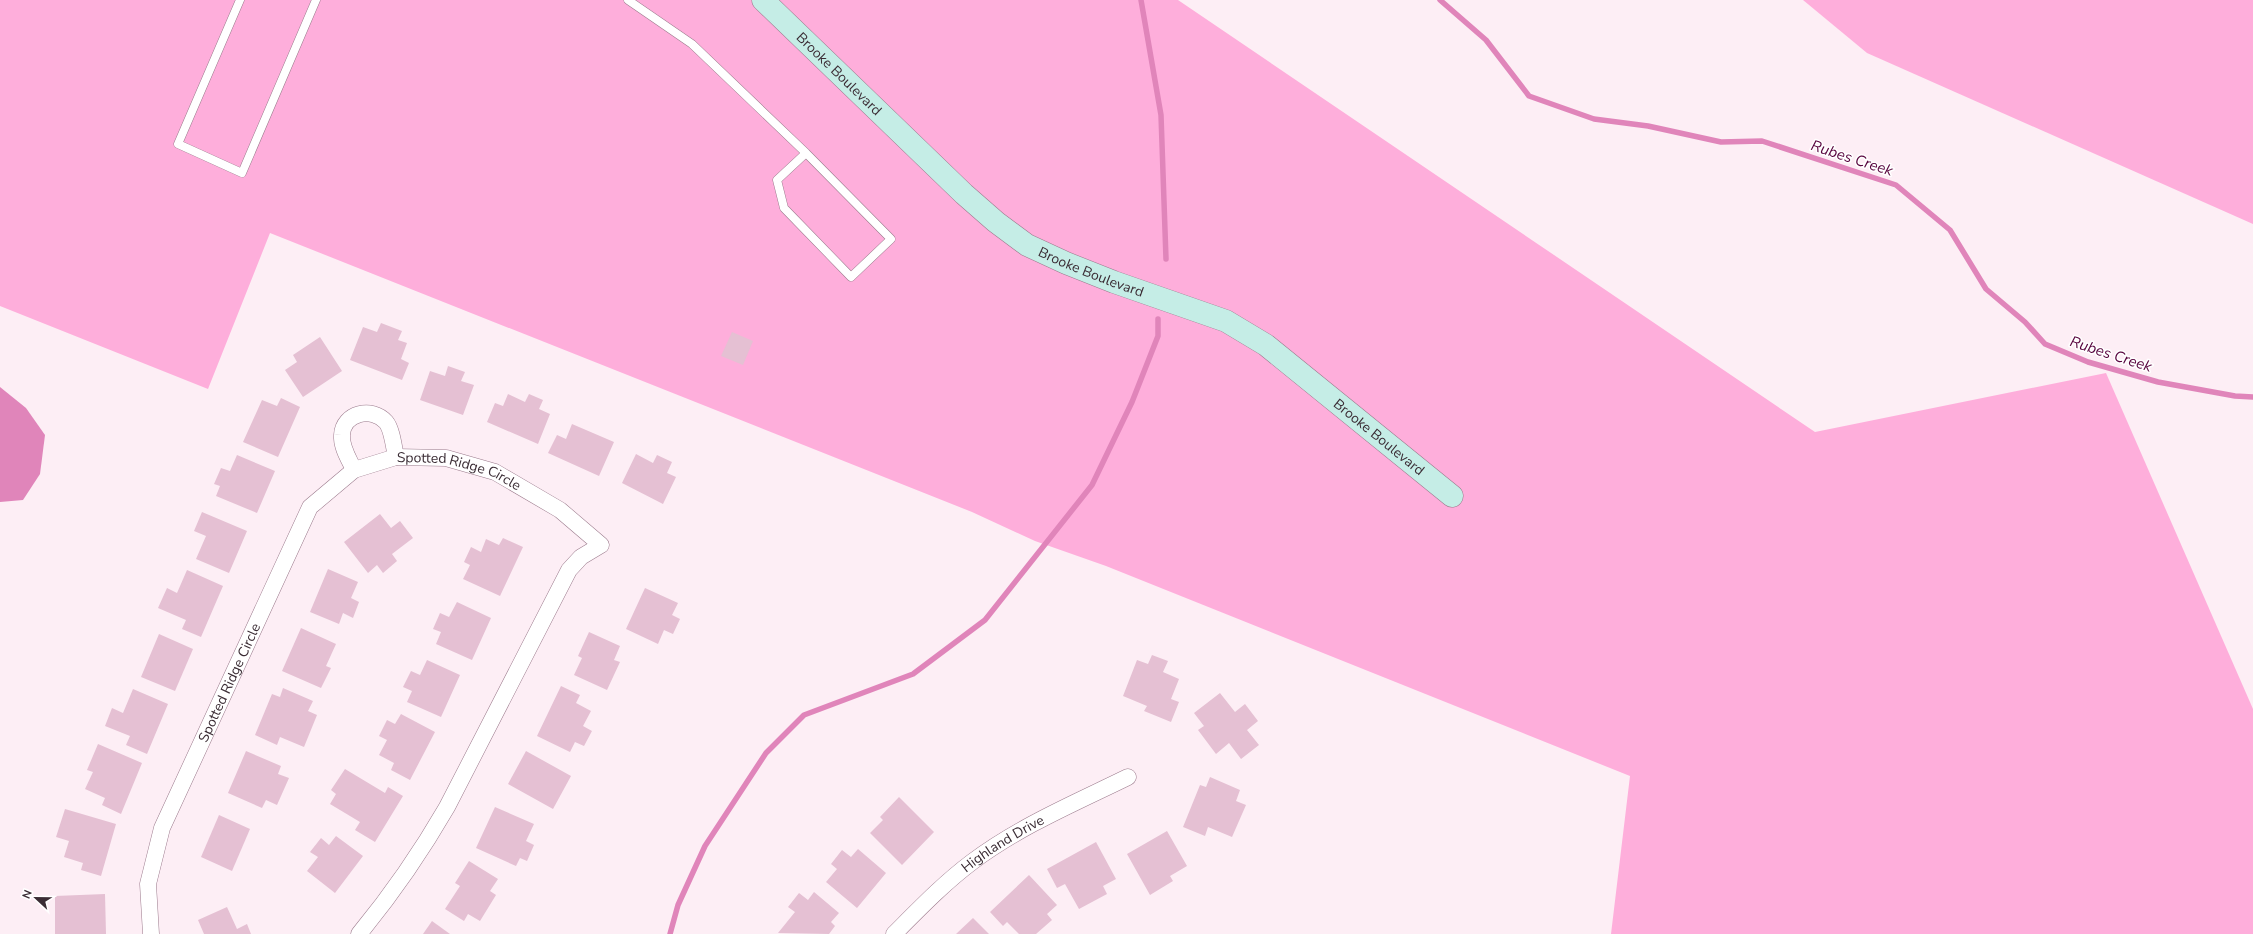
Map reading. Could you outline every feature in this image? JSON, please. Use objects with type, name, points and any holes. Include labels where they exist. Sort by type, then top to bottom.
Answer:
[{"type":"street","name":"Brooke Boulevard","points":[[763,0],[964,194],[996,222],[1027,245],[1066,263],[1114,282],[1226,321],[1266,345],[1452,496]]},
{"type":"street","points":[[354,470],[342,443],[342,433],[345,424],[352,417],[361,413],[371,412],[380,416],[387,423],[396,457]]},
{"type":"street","name":"Spotted Ridge Circle","points":[[151,934],[148,884],[162,828],[310,507],[354,470],[396,457],[446,458],[495,472],[560,510],[601,545],[581,557],[569,570],[451,800],[426,845],[403,878],[359,934]]},
{"type":"street","name":"Highland Drive","points":[[894,934],[950,880],[1002,841],[1030,825],[1128,777]]},
{"type":"lane","points":[[240,0],[178,144],[242,173],[316,0]]},
{"type":"lane","points":[[628,0],[692,44],[806,153],[891,239],[852,277],[784,208],[777,180],[806,153]]},
{"type":"shaded area","points":[[0,0],[1178,0],[1815,432],[2106,373],[2253,709],[2253,934],[1611,934],[1630,776],[1106,566],[1035,541],[972,512],[270,233],[208,389],[0,306]]},
{"type":"shaded area","points":[[1803,0],[2253,0],[2253,224],[1867,53]]},
{"type":"shaded area","points":[[0,387],[26,408],[45,435],[40,474],[23,500],[0,502]]},
{"type":"building","points":[[381,323],[402,331],[398,340],[407,343],[401,359],[409,363],[402,380],[350,360],[363,327],[377,332]]},
{"type":"building","points":[[732,332],[753,341],[743,365],[721,356]]},
{"type":"building","points":[[320,337],[342,371],[303,397],[285,370],[297,362],[293,355]]},
{"type":"building","points":[[448,366],[465,372],[461,381],[474,385],[463,415],[420,400],[430,371],[445,376]]},
{"type":"building","points":[[508,394],[525,402],[529,394],[543,400],[539,409],[550,414],[538,444],[487,422],[495,403],[503,406]]},
{"type":"building","points":[[281,398],[300,407],[278,457],[243,442],[262,400],[277,406]]},
{"type":"building","points":[[572,424],[614,442],[599,476],[548,453],[557,435],[566,439]]},
{"type":"building","points":[[636,454],[653,463],[657,455],[672,462],[667,473],[676,477],[663,504],[622,483]]},
{"type":"building","points":[[237,455],[275,471],[257,513],[216,496],[220,486],[214,484],[221,468],[230,471]]},
{"type":"building","points":[[202,512],[247,531],[229,573],[196,559],[206,536],[194,531]]},
{"type":"building","points":[[380,514],[391,528],[400,521],[413,538],[392,554],[397,561],[383,573],[377,565],[368,573],[344,542]]},
{"type":"building","points":[[503,538],[523,547],[500,596],[463,579],[470,565],[464,562],[471,547],[481,552],[486,539],[499,545]]},
{"type":"building","points":[[328,569],[358,582],[351,598],[359,602],[353,618],[343,613],[339,624],[310,612]]},
{"type":"building","points":[[187,570],[223,586],[201,637],[182,629],[186,620],[158,608],[167,588],[177,593]]},
{"type":"building","points":[[645,588],[678,603],[672,615],[680,619],[673,634],[664,630],[658,644],[626,629]]},
{"type":"building","points":[[457,602],[491,618],[472,660],[436,644],[441,632],[433,629],[440,613],[449,617]]},
{"type":"building","points":[[301,628],[336,644],[326,666],[331,668],[321,688],[282,671]]},
{"type":"building","points":[[589,632],[620,646],[614,660],[620,662],[607,690],[574,675],[582,658],[578,656]]},
{"type":"building","points":[[159,634],[193,649],[175,691],[141,677]]},
{"type":"building","points":[[1152,655],[1168,661],[1163,672],[1179,679],[1171,699],[1179,702],[1171,722],[1144,711],[1147,706],[1123,696],[1137,660],[1148,664]]},
{"type":"building","points":[[427,660],[460,675],[441,717],[407,702],[412,691],[403,687],[411,671],[420,675]]},
{"type":"building","points":[[561,686],[580,695],[576,703],[591,711],[583,726],[592,731],[584,746],[575,742],[570,752],[537,736]]},
{"type":"building","points":[[283,688],[313,701],[308,711],[317,715],[304,747],[280,737],[277,745],[255,735],[272,694],[280,697]]},
{"type":"building","points":[[133,689],[168,704],[147,754],[126,745],[130,736],[105,726],[112,708],[123,713]]},
{"type":"building","points":[[1220,693],[1235,712],[1245,704],[1258,721],[1247,730],[1259,745],[1241,759],[1229,743],[1216,754],[1198,730],[1204,726],[1194,713]]},
{"type":"building","points":[[401,714],[435,732],[410,780],[391,770],[394,763],[379,755],[387,740],[379,736],[387,720],[395,724]]},
{"type":"building","points":[[98,744],[142,763],[121,814],[102,805],[105,798],[85,789],[93,772],[87,770]]},
{"type":"building","points":[[246,751],[281,766],[278,774],[289,778],[277,805],[266,800],[262,808],[228,793]]},
{"type":"building","points":[[526,751],[571,776],[553,809],[508,784]]},
{"type":"building","points":[[345,769],[385,793],[388,787],[403,796],[375,842],[355,830],[360,822],[330,804],[336,794],[331,790]]},
{"type":"building","points":[[1210,777],[1240,790],[1236,801],[1246,805],[1232,837],[1208,827],[1205,836],[1183,827],[1200,785],[1206,787]]},
{"type":"building","points":[[899,797],[934,832],[902,865],[870,833],[883,820],[880,817]]},
{"type":"building","points":[[495,807],[534,824],[526,841],[534,845],[527,861],[520,858],[516,866],[476,848]]},
{"type":"building","points":[[65,809],[116,824],[101,876],[81,870],[83,863],[64,857],[69,841],[56,837]]},
{"type":"building","points":[[219,815],[250,829],[232,871],[201,857]]},
{"type":"building","points":[[1167,831],[1187,866],[1170,876],[1173,881],[1150,895],[1127,854]]},
{"type":"building","points":[[336,836],[363,856],[335,893],[307,871],[318,857],[310,852],[321,838],[329,845]]},
{"type":"building","points":[[1096,842],[1116,879],[1103,886],[1107,894],[1079,909],[1065,884],[1057,888],[1047,869]]},
{"type":"building","points":[[858,849],[886,873],[857,908],[826,882],[837,869],[831,864],[842,850],[851,857]]},
{"type":"building","points":[[469,861],[498,879],[490,891],[496,895],[480,921],[468,914],[464,921],[445,909],[460,886],[455,883]]},
{"type":"building","points":[[1029,875],[1057,905],[1047,914],[1052,920],[1036,934],[1019,934],[1007,922],[1003,926],[990,912]]},
{"type":"building","points":[[814,892],[839,913],[831,922],[835,926],[829,934],[778,933],[795,912],[788,907],[799,893],[808,900]]},
{"type":"building","points":[[105,894],[106,934],[55,934],[55,896]]},
{"type":"building","points":[[227,907],[237,929],[247,924],[251,934],[204,934],[198,920]]},
{"type":"building","points":[[973,918],[989,934],[956,934]]},
{"type":"building","points":[[432,921],[450,934],[423,934]]},
{"type":"waterway","points":[[1141,0],[1161,115],[1166,259]]},
{"type":"waterway","name":"Rubes Creek","points":[[1440,0],[1486,40],[1529,96],[1594,119],[1648,126],[1721,142],[1762,141],[1896,185],[1950,230],[1986,289],[2025,322],[2045,344],[2088,362],[2158,382],[2235,396],[2253,397]]},
{"type":"waterway","points":[[670,934],[678,905],[705,846],[766,753],[804,715],[913,674],[985,620],[1092,485],[1132,402],[1158,336],[1158,319]]}]
